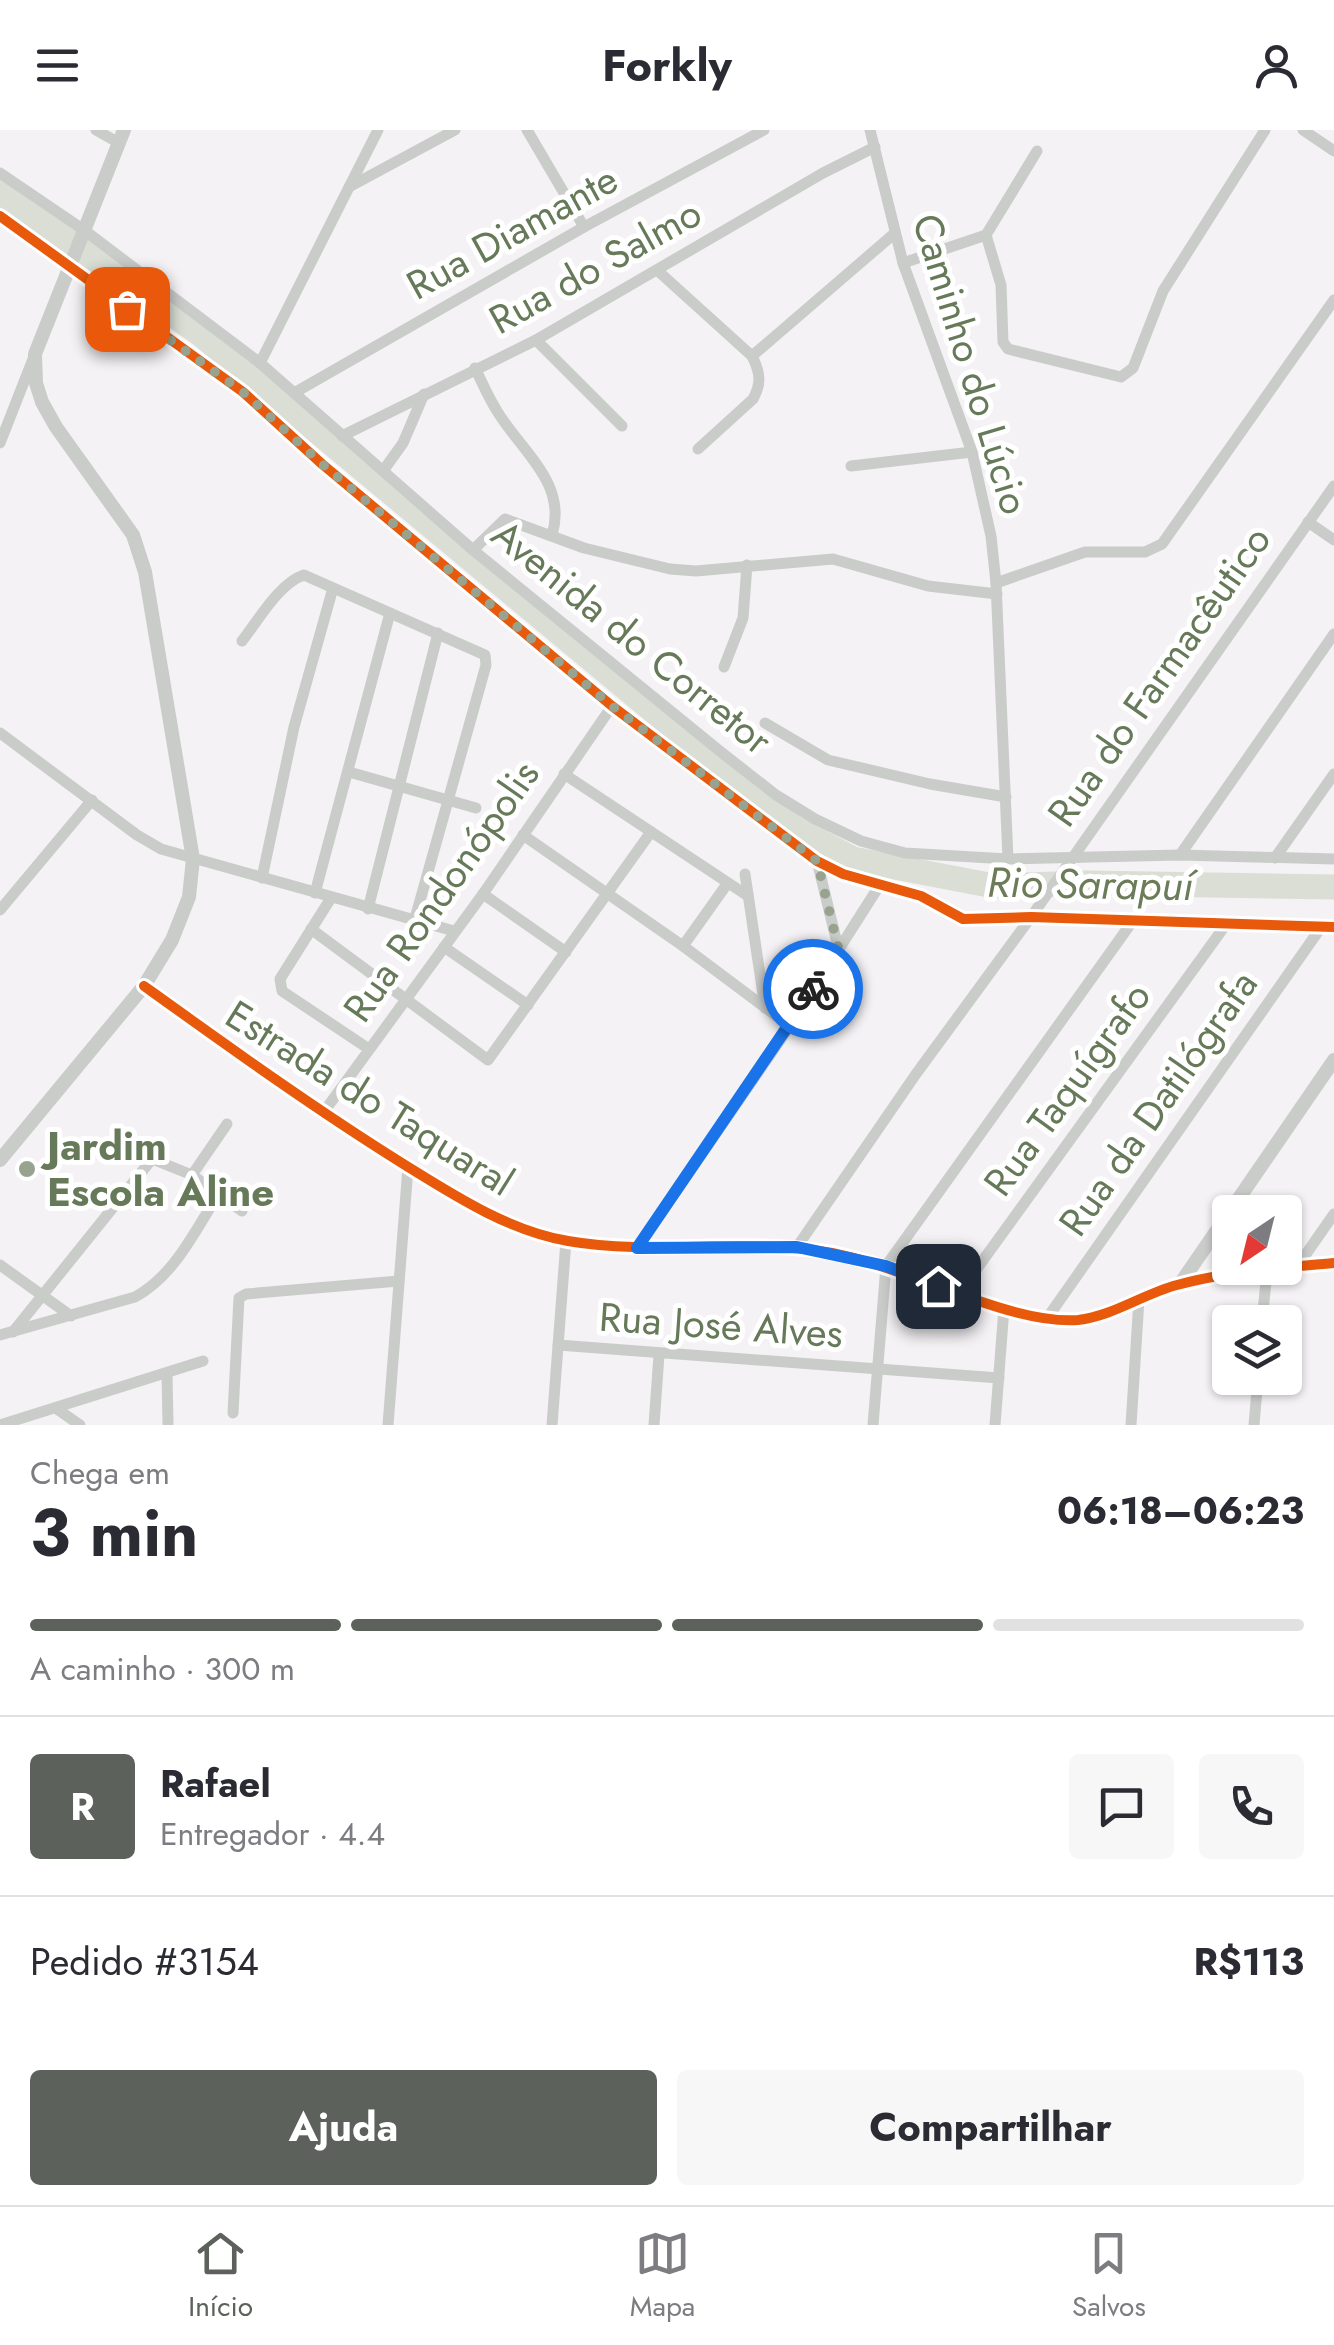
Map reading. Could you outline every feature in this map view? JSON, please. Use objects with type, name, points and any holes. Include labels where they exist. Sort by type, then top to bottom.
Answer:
[{"type":"street","points":[[0,443],[122,137],[96,130]]},
{"type":"street","points":[[260,364],[378,130]]},
{"type":"street","points":[[348,187],[455,130]]},
{"type":"street","points":[[527,130],[584,227]]},
{"type":"street","name":"Rua Diamante","points":[[294,393],[584,227],[764,130]]},
{"type":"street","name":"Caminho do Lúcio","points":[[870,130],[902,264],[972,452],[990,536],[996,588],[1008,859]]},
{"type":"street","points":[[986,235],[1001,285],[1005,347],[1121,377],[1127,375],[1134,368],[1163,291],[1266,130]]},
{"type":"street","points":[[1308,131],[1334,151]]},
{"type":"street","name":"Rua do Salmo","points":[[342,436],[536,340],[823,173],[876,147]]},
{"type":"street","points":[[902,264],[986,235],[1037,151]]},
{"type":"street","name":"Avenida do Corretor","points":[[0,174],[260,364],[473,550],[721,752],[776,795],[815,819],[862,840],[905,853],[1008,859],[1334,859]]},
{"type":"street","name":"Avenida do Corretor","points":[[0,216],[71,263],[243,392],[322,464],[612,706],[817,861],[843,874],[921,896],[963,919],[1030,917],[1328,926]]},
{"type":"street","points":[[752,356],[895,233]]},
{"type":"street","points":[[658,270],[752,356],[760,378],[753,399],[698,449]]},
{"type":"street","points":[[473,550],[505,519],[584,548],[670,569],[696,571],[832,559],[928,586],[996,588],[1085,552],[1144,552],[1162,544],[1171,534],[1334,300]]},
{"type":"street","points":[[536,340],[622,426]]},
{"type":"street","points":[[0,1160],[144,986],[172,940],[183,912],[193,860],[145,572],[133,535],[42,402],[36,383],[35,354]]},
{"type":"street","points":[[474,368],[497,411],[551,489],[557,518],[552,535]]},
{"type":"street","points":[[383,472],[404,443],[424,394]]},
{"type":"street","points":[[851,466],[972,452]]},
{"type":"street","name":"Rua do Farmacêutico","points":[[797,1247],[1334,486]]},
{"type":"street","points":[[1308,522],[1334,540]]},
{"type":"street","points":[[724,667],[743,618],[747,565]]},
{"type":"street","points":[[242,641],[296,578],[312,577],[486,657],[414,922]]},
{"type":"street","points":[[262,878],[294,727],[333,588]]},
{"type":"street","points":[[315,893],[390,613]]},
{"type":"street","points":[[368,909],[438,632]]},
{"type":"street","points":[[1180,856],[1334,634]]},
{"type":"street","name":"Rua Rondonópolis","points":[[323,1113],[483,894],[612,706]]},
{"type":"street","points":[[765,722],[812,752],[846,766],[1006,797]]},
{"type":"street","points":[[0,733],[137,835],[162,849],[454,932]]},
{"type":"street","points":[[350,772],[476,808]]},
{"type":"street","points":[[564,774],[748,896]]},
{"type":"street","points":[[1276,858],[1334,774]]},
{"type":"street","points":[[0,910],[92,800]]},
{"type":"street","points":[[311,929],[488,1060],[651,832]]},
{"type":"street","points":[[523,835],[790,1026]]},
{"type":"street","points":[[817,861],[838,947]]},
{"type":"street","points":[[745,874],[765,1008]]},
{"type":"street","points":[[637,1248],[790,1026],[880,883]]},
{"type":"street","points":[[683,946],[726,884]]},
{"type":"street","points":[[483,894],[566,952]]},
{"type":"street","points":[[331,898],[279,985],[282,991],[369,1050]]},
{"type":"street","points":[[873,1425],[886,1266],[1132,922]]},
{"type":"street","name":"Rua Taquígrafo","points":[[960,1292],[1227,923]]},
{"type":"street","name":"Rua da Datilógrafa","points":[[1048,1317],[1328,926]]},
{"type":"street","points":[[444,947],[528,1005]]},
{"type":"street","name":"Estrada do Taquaral","points":[[144,986],[323,1113],[408,1167],[476,1207],[522,1228],[566,1241],[637,1248],[797,1247],[886,1266],[1004,1308],[1075,1320],[1180,1284],[1212,1279]]},
{"type":"street","points":[[1180,1284],[1334,1060]]},
{"type":"street","points":[[192,1175],[227,1124]]},
{"type":"street","points":[[6,1333],[41,1296],[148,1163],[158,1160],[192,1175],[242,1211]]},
{"type":"street","points":[[388,1425],[408,1167]]},
{"type":"street","points":[[6,1333],[135,1297],[152,1287],[166,1276],[218,1195]]},
{"type":"street","points":[[1302,1260],[1334,1214]]},
{"type":"street","points":[[552,1425],[566,1241]]},
{"type":"street","name":"Estrada do Taquaral","points":[[1302,1266],[1334,1263]]},
{"type":"street","points":[[0,1264],[71,1316]]},
{"type":"street","points":[[232,1413],[240,1298],[246,1294],[398,1281]]},
{"type":"street","points":[[1131,1425],[1140,1299]]},
{"type":"street","points":[[996,1425],[1004,1308]]},
{"type":"street","name":"Rua José Alves","points":[[558,1345],[999,1378]]},
{"type":"street","points":[[654,1425],[659,1355]]},
{"type":"street","points":[[0,1425],[203,1362]]},
{"type":"street","points":[[167,1374],[168,1425]]},
{"type":"street","points":[[1254,1425],[1257,1395]]},
{"type":"street","points":[[57,1409],[80,1425]]},
{"type":"waterway","name":"Rio Sarapuí","points":[[0,192],[199,333],[793,827],[853,859],[994,886],[1087,883],[1334,887]]},
{"type":"cycle path","points":[[0,216],[243,392],[322,464],[612,706],[817,861],[843,874],[921,896],[963,919],[1031,917],[1334,927]]},
{"type":"cycle path","points":[[144,986],[305,1100],[443,1189],[483,1211],[546,1236],[638,1247],[812,1250],[873,1263],[1024,1314],[1078,1320],[1196,1280],[1334,1263]]},
{"type":"way so far","points":[[127,309],[243,392],[322,464],[612,706],[817,861],[838,947],[813,989]]},
{"type":"place","name":"Jardim Escola Aline","points":[[27,1169]]},
{"type":"route","points":[[813,989],[637,1248],[797,1247],[886,1266],[938,1286]]}]
